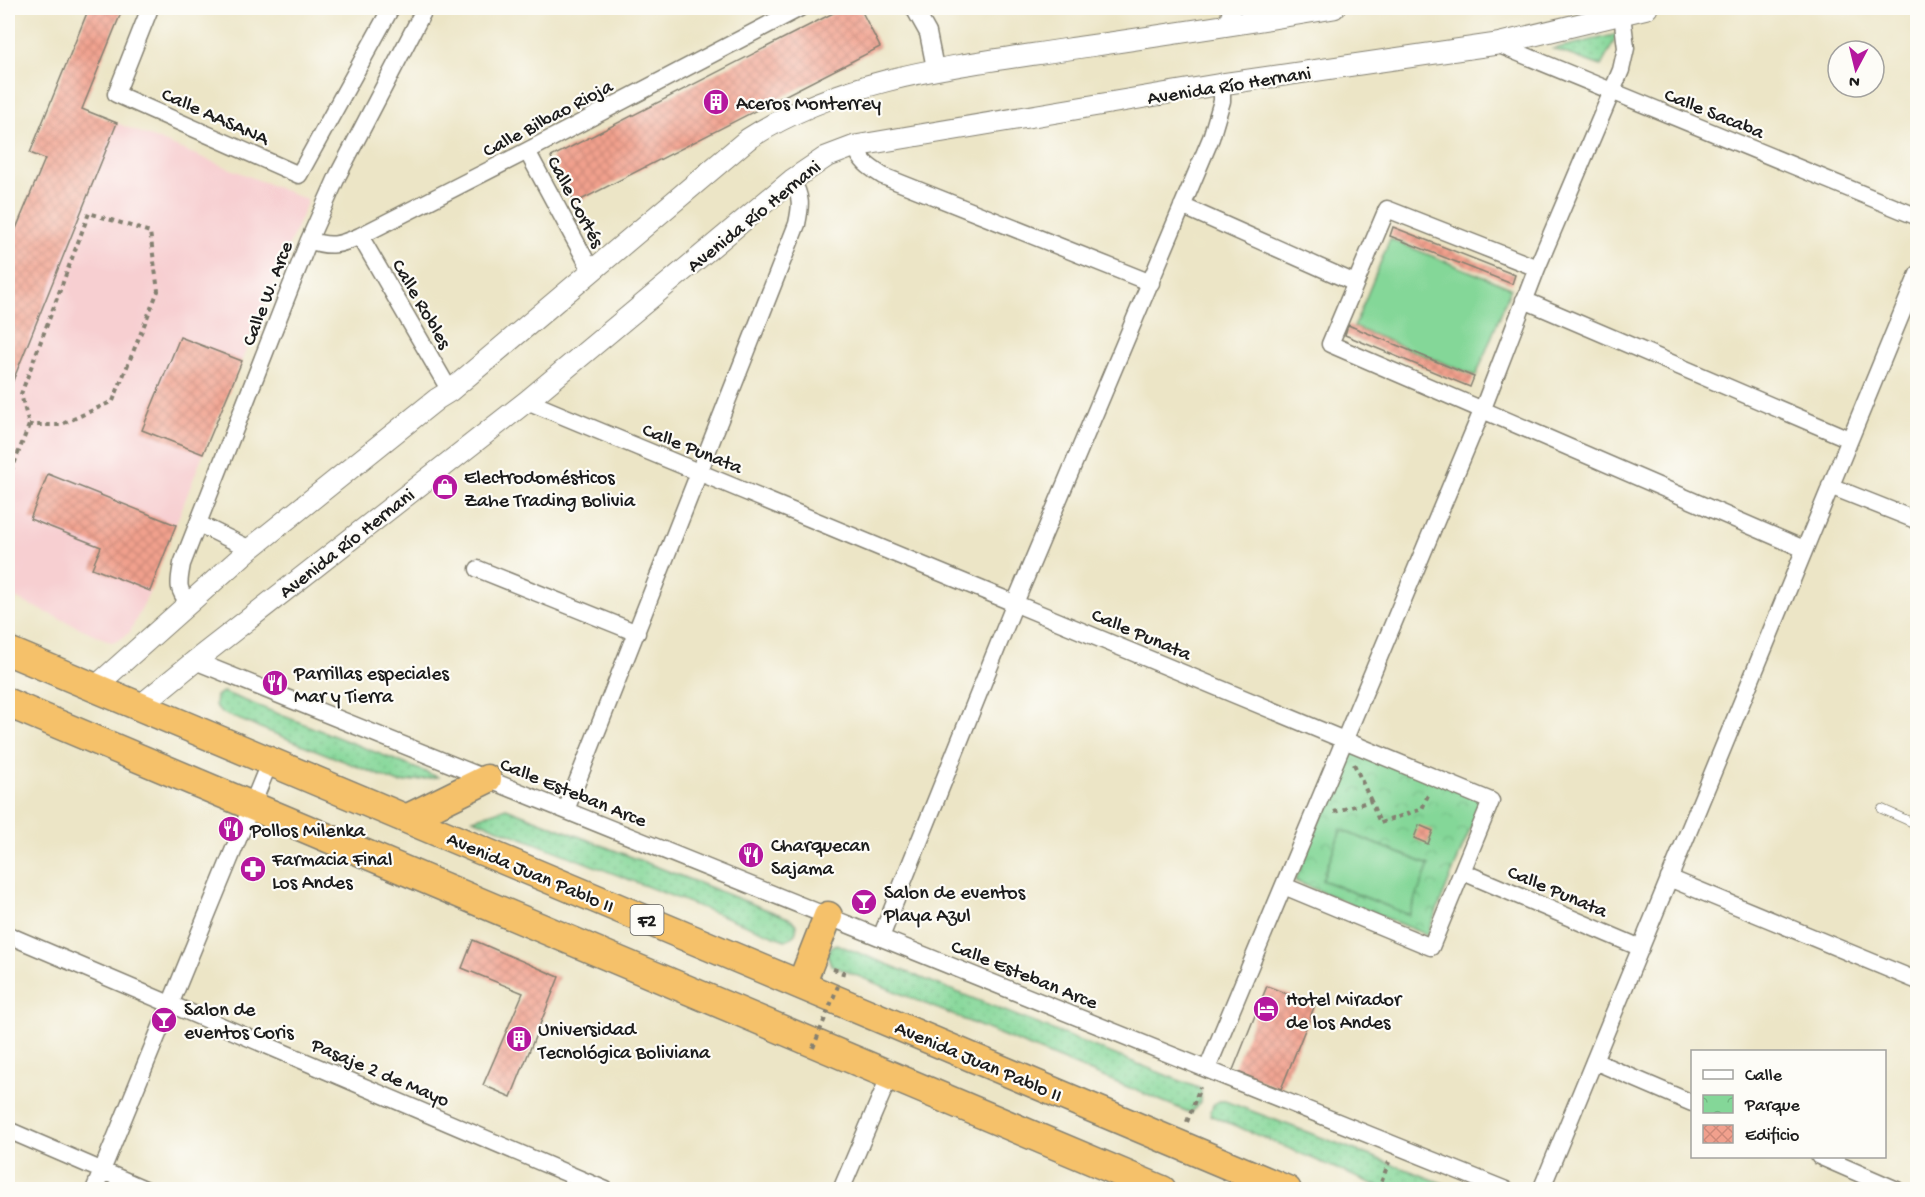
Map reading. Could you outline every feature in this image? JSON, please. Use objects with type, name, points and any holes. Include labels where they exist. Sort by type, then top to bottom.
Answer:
[{"type":"highway","name":"Avenida Juan Pablo II","points":[[8,651],[1287,1190]]},
{"type":"highway","name":"F2","points":[[8,703],[1162,1190]]},
{"type":"highway","points":[[408,818],[487,779]]},
{"type":"highway","points":[[801,985],[828,916]]},
{"type":"street","name":"Calle AASANA","points":[[150,8],[116,94],[299,175],[391,8]]},
{"type":"street","name":"Calle W. Arce","points":[[189,603],[182,595],[178,583],[182,564],[309,240],[338,175],[425,8]]},
{"type":"street","name":"Calle Bilbao Rioja","points":[[309,240],[325,246],[344,243],[360,236],[527,152],[800,8]]},
{"type":"street","points":[[914,8],[928,33],[935,68]]},
{"type":"street","points":[[95,687],[250,549],[450,391],[748,139],[777,120],[822,100],[864,86],[935,68],[1231,16],[1334,8]]},
{"type":"street","name":"Avenida Río Hernani","points":[[140,706],[527,401],[792,180],[826,157],[855,146],[1222,84],[1497,44],[1647,8]]},
{"type":"street","points":[[1207,1069],[1482,411],[1537,268],[1621,70],[1626,48],[1623,14]]},
{"type":"street","name":"Calle Sacaba","points":[[1497,44],[1917,217]]},
{"type":"street","points":[[881,938],[1015,603],[1218,119],[1222,101],[1222,84]]},
{"type":"street","points":[[855,146],[859,158],[883,176],[1150,283]]},
{"type":"street","name":"Calle Cortés","points":[[527,152],[591,270]]},
{"type":"street","points":[[566,810],[798,224],[800,193],[792,180]]},
{"type":"street","points":[[1182,206],[1355,283]]},
{"type":"street","points":[[1537,268],[1387,209],[1330,344],[1804,549]]},
{"type":"street","name":"Calle Robles","points":[[360,236],[450,391]]},
{"type":"street","points":[[1541,1190],[1917,274]]},
{"type":"street","points":[[1524,300],[1849,439]]},
{"type":"street","name":"Calle Punata","points":[[527,401],[1491,801],[1463,872],[1641,948]]},
{"type":"street","points":[[1830,486],[1917,521]]},
{"type":"street","points":[[199,524],[250,549]]},
{"type":"street","points":[[478,569],[637,633]]},
{"type":"street","name":"Calle Esteban Arce","points":[[195,661],[1506,1190]]},
{"type":"street","points":[[94,1190],[270,761]]},
{"type":"street","points":[[1284,886],[1431,947],[1463,872]]},
{"type":"street","points":[[1669,878],[1917,981]]},
{"type":"street","name":"Pasaje 2 de Mayo","points":[[8,935],[606,1190]]},
{"type":"street","points":[[1594,1061],[1691,1103]]},
{"type":"street","points":[[841,1190],[890,1075]]},
{"type":"street","points":[[8,1130],[147,1190]]},
{"type":"street","points":[[1824,1158],[1897,1190]]},
{"type":"lane","points":[[1882,809],[1917,825]]},
{"type":"path","points":[[8,480],[28,425],[21,394],[88,213],[150,232],[158,291],[113,401],[60,425],[28,425]]},
{"type":"path","points":[[1353,762],[1380,823],[1422,809],[1429,791]]},
{"type":"path","points":[[1332,813],[1371,801]]},
{"type":"path","points":[[813,1048],[838,986]]},
{"type":"path","points":[[1179,1145],[1207,1069]]},
{"type":"path","points":[[1378,1190],[1396,1146]]},
{"type":"shaded area","points":[[82,109],[308,200],[203,454],[150,591],[130,632],[118,641],[111,642],[8,595],[8,293]]},
{"type":"green space","points":[[1618,34],[1601,66],[1553,49]]},
{"type":"green space","points":[[1390,239],[1511,288],[1476,376],[1354,327]]},
{"type":"green space","points":[[223,692],[438,777],[399,783],[220,712],[215,705],[216,696]]},
{"type":"green space","points":[[1350,746],[1482,800],[1427,935],[1295,881]]},
{"type":"green space","points":[[506,808],[791,919],[797,925],[795,933],[785,940],[473,819]]},
{"type":"green space","points":[[1341,830],[1429,865],[1409,915],[1322,880]]},
{"type":"green space","points":[[836,944],[1201,1089],[1200,1102],[1191,1113],[831,965],[827,953]]},
{"type":"green space","points":[[1218,1101],[1225,1101],[1458,1189],[1384,1189],[1210,1115],[1213,1105]]},
{"type":"building","points":[[89,8],[123,8],[82,109],[117,123],[8,393],[8,248],[45,159],[30,153]]},
{"type":"building","name":"Aceros Monterrey","points":[[843,8],[860,8],[880,47],[575,203],[551,157]]},
{"type":"building","points":[[1393,227],[1515,275],[1512,284],[1390,236]]},
{"type":"building","points":[[1348,325],[1474,377],[1470,387],[1345,335]]},
{"type":"building","points":[[180,337],[242,361],[203,454],[142,430]]},
{"type":"building","points":[[48,474],[176,525],[150,591],[92,568],[101,547],[30,519]]},
{"type":"building","points":[[1419,825],[1433,831],[1428,844],[1414,838]]},
{"type":"building","name":"Universidad Tecnológica Boliviana","points":[[473,940],[559,977],[511,1097],[483,1085],[523,993],[462,968]]},
{"type":"building","points":[[1267,986],[1315,1005],[1281,1089],[1233,1070]]},
{"type":"place","name":"Aceros Monterrey","points":[[716,102]]},
{"type":"place","name":"Electrodomésticos Zahe Trading Bolivia","points":[[445,487]]},
{"type":"place","name":"Parrillas especiales Mar y Tierra","points":[[275,683]]},
{"type":"place","name":"Pollos Milenka","points":[[231,829]]},
{"type":"place","name":"Charquecan Sajama","points":[[751,855]]},
{"type":"place","name":"Farmacia Final Los Andes","points":[[253,869]]},
{"type":"place","name":"Salon de eventos Playa Azul","points":[[864,902]]},
{"type":"place","name":"Hotel Mirador de los Andes","points":[[1266,1009]]},
{"type":"place","name":"Salon de eventos Coris","points":[[164,1020]]},
{"type":"place","name":"Universidad Tecnológica Boliviana","points":[[519,1039]]}]
